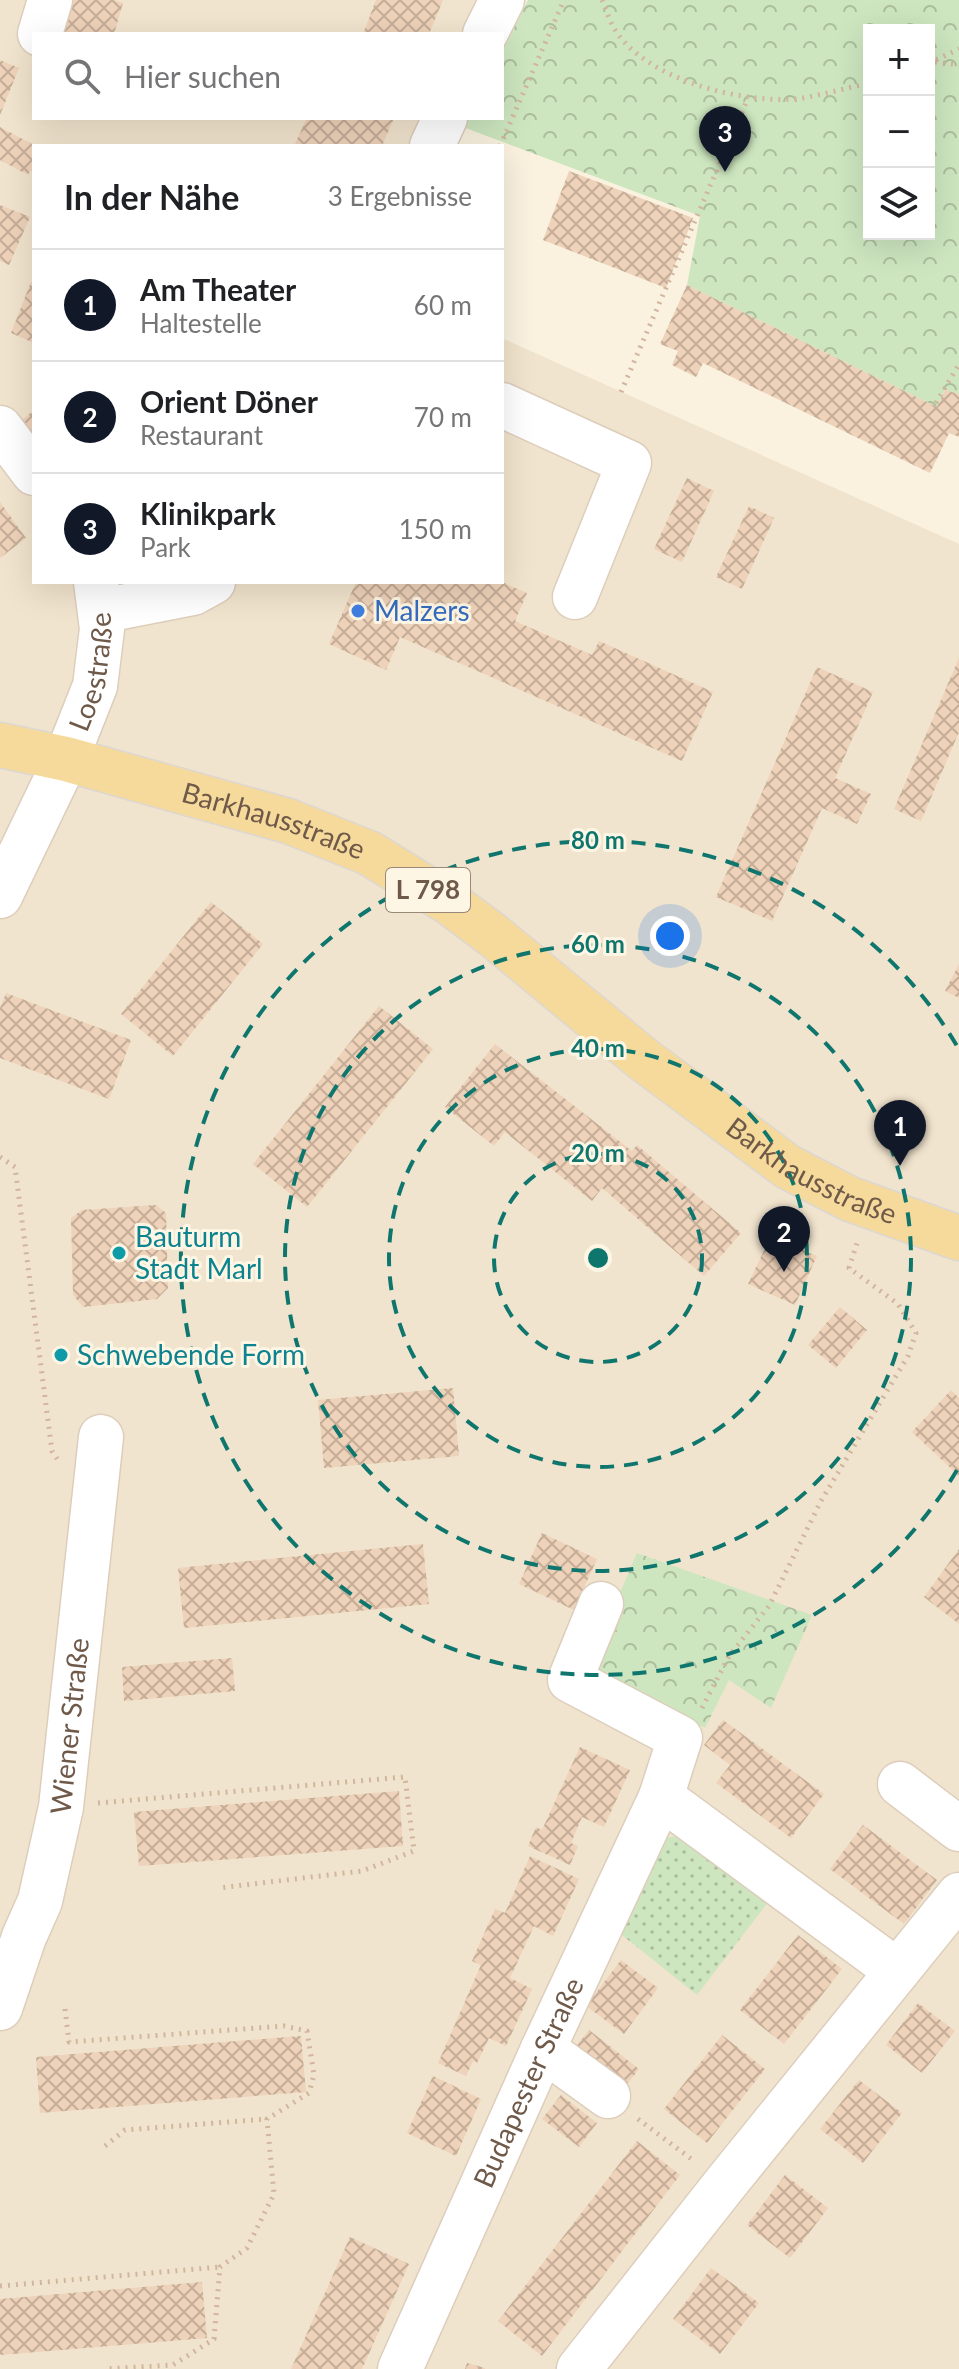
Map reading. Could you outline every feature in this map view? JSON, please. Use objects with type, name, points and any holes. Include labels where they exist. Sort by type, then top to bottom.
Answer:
[{"type":"main road","name":"Barkhausstraße","points":[[0,745],[66,759],[288,821],[369,853],[450,903],[643,1059],[788,1167],[869,1207],[959,1238]]},
{"type":"street","points":[[41,32],[50,0]]},
{"type":"street","points":[[486,32],[502,0]]},
{"type":"street","points":[[433,144],[444,120]]},
{"type":"street","points":[[504,406],[629,463],[575,597]]},
{"type":"street","points":[[0,428],[32,470]]},
{"type":"street","points":[[99,596],[193,593],[209,584]]},
{"type":"street","name":"Loestraße","points":[[0,896],[66,759],[95,686],[101,648],[99,596]]},
{"type":"street","name":"Wiener Straße","points":[[0,2008],[12,1934],[40,1901],[61,1807],[101,1437]]},
{"type":"street","points":[[601,1604],[570,1680],[680,1738]]},
{"type":"street","name":"Budapester Straße","points":[[400,2369],[543,2049],[661,1797],[680,1738]]},
{"type":"street","points":[[900,1784],[959,1829]]},
{"type":"street","points":[[661,1797],[897,1971]]},
{"type":"street","points":[[579,2369],[959,1895]]},
{"type":"street","points":[[543,2049],[617,2103]]},
{"type":"path","points":[[501,144],[564,0]]},
{"type":"path","points":[[602,0],[615,31],[640,55],[663,71],[704,88],[748,98],[801,98],[863,84]]},
{"type":"path","points":[[935,61],[959,49]]},
{"type":"path","points":[[935,62],[959,65]]},
{"type":"path","points":[[621,392],[748,98]]},
{"type":"path","points":[[936,403],[959,364]]},
{"type":"path","points":[[0,1157],[15,1167],[52,1451],[60,1463]]},
{"type":"path","points":[[680,1738],[697,1719],[729,1656],[769,1606],[821,1501],[912,1345],[916,1333],[898,1304],[849,1268],[869,1207]]},
{"type":"path","points":[[61,1807],[405,1777],[414,1851],[362,1871],[219,1888]]},
{"type":"path","points":[[65,2009],[69,2042],[284,2026],[307,2031],[314,2075],[309,2093],[267,2119],[125,2130],[105,2146]]},
{"type":"path","points":[[617,2103],[725,2184]]},
{"type":"path","points":[[0,2286],[220,2267],[247,2248],[274,2194],[267,2119]]},
{"type":"path","points":[[105,2369],[173,2365],[214,2339],[220,2267]]},
{"type":"shaded area","points":[[0,0],[502,0],[486,32],[32,32],[32,120],[444,120],[433,144],[32,144],[32,584],[504,584],[504,339],[959,544],[959,2369],[0,2369]]},
{"type":"green space","points":[[528,0],[959,0],[959,394],[945,390],[937,407],[687,285],[700,216],[463,127],[467,120],[504,120],[504,47]]},
{"type":"green space","points":[[637,1553],[812,1615],[771,1708],[729,1680],[705,1728],[597,1676],[590,1662]]},
{"type":"green space","points":[[682,1834],[772,1897],[697,1995],[617,1931],[664,1839]]},
{"type":"building","points":[[67,0],[114,0],[123,3],[115,32],[57,32]]},
{"type":"building","points":[[376,0],[443,0],[430,32],[364,32]]},
{"type":"building","points":[[0,60],[19,68],[0,115]]},
{"type":"building","points":[[306,120],[393,120],[383,144],[295,144]]},
{"type":"building","points":[[0,127],[32,144],[32,172],[28,175],[0,160]]},
{"type":"building","points":[[569,171],[693,218],[666,288],[543,240]]},
{"type":"building","points":[[0,205],[30,217],[9,265],[0,261]]},
{"type":"building","points":[[31,282],[32,282],[32,342],[11,333]]},
{"type":"building","points":[[687,285],[937,407],[945,390],[959,394],[959,437],[949,433],[930,473],[703,363],[696,377],[672,365],[678,351],[660,344]]},
{"type":"building","points":[[32,412],[32,432],[22,420]]},
{"type":"building","points":[[687,478],[714,491],[682,562],[654,549]]},
{"type":"building","points":[[0,502],[26,538],[0,558]]},
{"type":"building","points":[[749,506],[774,518],[742,589],[716,577]]},
{"type":"building","points":[[504,583],[527,593],[515,621],[592,655],[599,641],[713,692],[682,761],[400,637],[386,670],[329,644],[355,584]]},
{"type":"building","points":[[959,658],[959,732],[921,821],[894,809]]},
{"type":"building","points":[[817,667],[873,692],[835,778],[871,794],[857,824],[822,808],[772,921],[716,897]]},
{"type":"building","points":[[211,902],[263,944],[173,1056],[121,1014]]},
{"type":"building","points":[[959,964],[959,998],[945,991]]},
{"type":"building","points":[[6,993],[131,1040],[109,1099],[0,1058],[0,1008]]},
{"type":"building","points":[[379,1006],[433,1049],[307,1207],[253,1164]]},
{"type":"building","points":[[495,1044],[632,1151],[637,1145],[741,1233],[704,1276],[602,1188],[592,1201],[505,1132],[494,1146],[445,1107]]},
{"type":"building","name":"Bauturm Stadt Marl","points":[[156,1205],[166,1213],[168,1288],[157,1299],[83,1307],[73,1295],[71,1218],[82,1210]]},
{"type":"building","points":[[771,1236],[817,1256],[795,1305],[748,1284]]},
{"type":"building","points":[[840,1307],[867,1330],[836,1368],[808,1345]]},
{"type":"building","points":[[453,1388],[459,1456],[324,1468],[318,1400]]},
{"type":"building","points":[[951,1390],[959,1398],[959,1476],[912,1432]]},
{"type":"building","points":[[542,1533],[597,1559],[574,1610],[519,1584]]},
{"type":"building","points":[[423,1544],[429,1604],[184,1628],[178,1568]]},
{"type":"building","points":[[959,1549],[959,1624],[924,1597]]},
{"type":"building","points":[[232,1658],[235,1691],[124,1701],[122,1667]]},
{"type":"building","points":[[723,1720],[824,1794],[791,1838],[716,1783],[730,1765],[704,1745]]},
{"type":"building","points":[[580,1747],[630,1770],[604,1827],[582,1817],[571,1843],[578,1846],[570,1865],[528,1846],[536,1827],[542,1830]]},
{"type":"building","points":[[399,1791],[403,1846],[139,1866],[134,1812]]},
{"type":"building","points":[[863,1825],[937,1880],[904,1924],[830,1869]]},
{"type":"building","points":[[530,1856],[579,1879],[553,1936],[534,1926],[510,1978],[532,1989],[506,2046],[489,2038],[477,2063],[473,2061],[466,2076],[438,2063],[481,1965],[472,1961],[495,1909],[505,1913]]},
{"type":"building","points":[[798,1935],[842,1969],[784,2044],[740,2010]]},
{"type":"building","points":[[621,1960],[658,1988],[624,2034],[586,2006]]},
{"type":"building","points":[[918,2003],[955,2031],[922,2073],[886,2045]]},
{"type":"building","points":[[589,2030],[639,2069],[620,2093],[570,2054]]},
{"type":"building","points":[[722,2035],[765,2069],[707,2143],[664,2109]]},
{"type":"building","points":[[301,2036],[306,2092],[40,2113],[36,2057]]},
{"type":"building","points":[[433,2076],[481,2099],[456,2156],[407,2133]]},
{"type":"building","points":[[859,2080],[902,2113],[863,2163],[820,2129]]},
{"type":"building","points":[[561,2095],[597,2123],[579,2147],[542,2119]]},
{"type":"building","points":[[637,2141],[680,2175],[542,2356],[498,2321]]},
{"type":"building","points":[[785,2175],[828,2208],[790,2258],[747,2225]]},
{"type":"building","points":[[350,2237],[409,2264],[362,2369],[291,2369]]},
{"type":"building","points":[[711,2268],[759,2303],[720,2354],[673,2319]]},
{"type":"building","points":[[202,2282],[207,2338],[0,2355],[0,2299]]},
{"type":"building","points":[[467,2363],[485,2368],[485,2369],[465,2369]]},
{"type":"place","name":"Klinikpark","points":[[725,172]]},
{"type":"place","name":"Malzers","points":[[358,611]]},
{"type":"place","name":"Am Theater","points":[[900,1166]]},
{"type":"place","name":"Bauturm Stadt Marl","points":[[119,1253]]},
{"type":"place","name":"Orient Döner","points":[[784,1272]]},
{"type":"place","name":"Schwebende Form","points":[[61,1355]]}]
